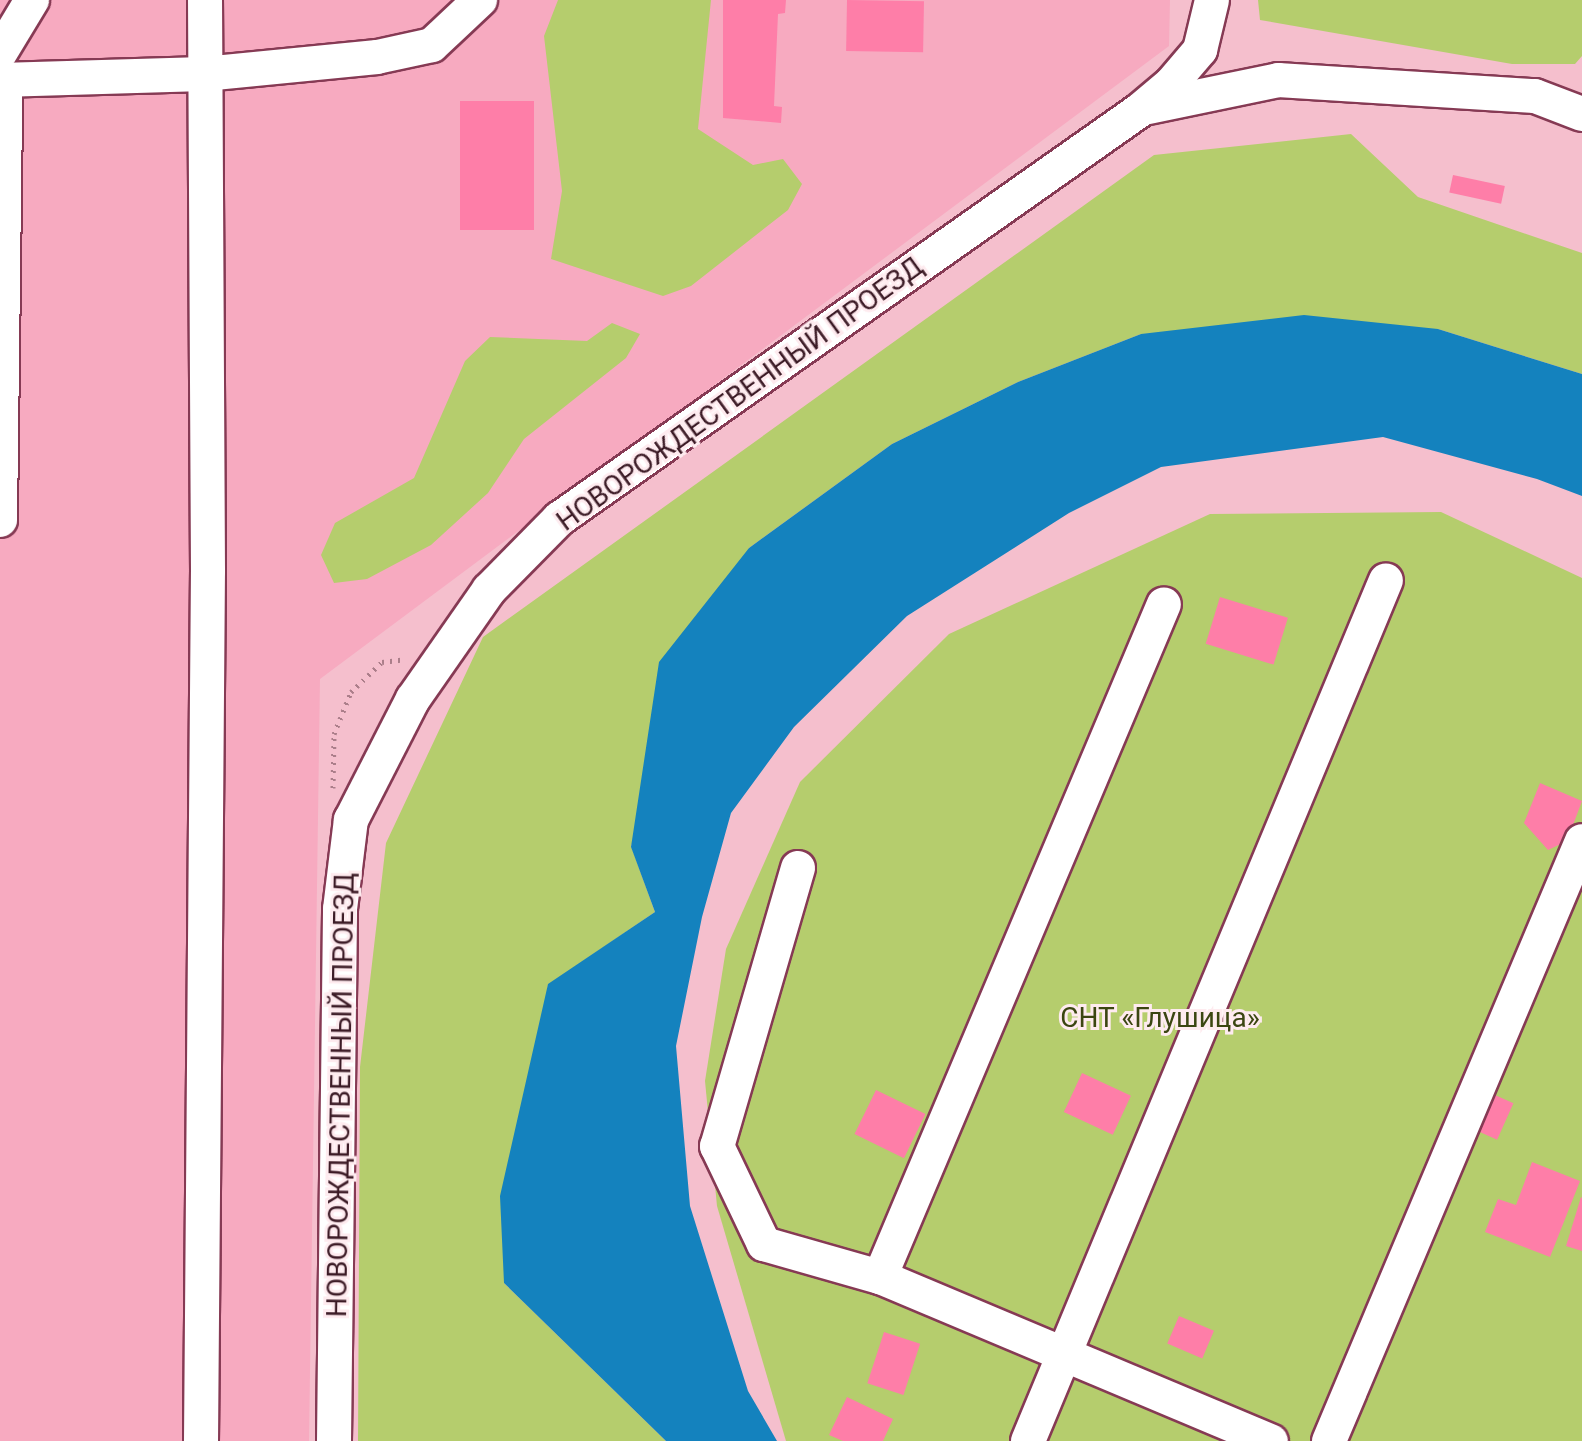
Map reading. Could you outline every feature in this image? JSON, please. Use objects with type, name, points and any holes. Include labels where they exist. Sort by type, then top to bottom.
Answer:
[{"type":"street","points":[[0,520],[2,71],[32,0]]},
{"type":"street","points":[[201,1441],[208,571],[205,0]]},
{"type":"street","points":[[2,71],[204,74],[377,57],[432,45],[480,0]]},
{"type":"street","name":"НОВОРОЖДЕСТВЕННЫЙ ПРОЕЗД","points":[[334,1441],[340,909],[351,820],[432,668],[489,590],[559,519],[1140,110],[1171,84],[1200,50],[1212,0]]},
{"type":"street","points":[[1140,110],[1278,80],[1535,96],[1582,114]]},
{"type":"street","points":[[1028,1441],[1386,580]]},
{"type":"street","points":[[880,1277],[1164,604]]},
{"type":"street","points":[[1329,1441],[1582,841]]},
{"type":"street","points":[[798,868],[717,1146],[764,1244],[880,1277],[1064,1358],[1271,1441]]},
{"type":"path","points":[[351,820],[330,781],[334,734],[351,692],[382,662],[416,658],[432,668]]},
{"type":"shaded area","points":[[0,0],[1170,0],[1169,46],[320,679],[309,1441],[0,1441]]},
{"type":"green space","points":[[558,0],[711,0],[698,129],[753,165],[783,159],[802,184],[788,210],[691,286],[663,296],[551,259],[562,191],[544,36]]},
{"type":"green space","points":[[1258,0],[1582,0],[1582,56],[1575,64],[1512,64],[1260,20]]},
{"type":"green space","points":[[1351,134],[1418,197],[1582,253],[1582,374],[1438,329],[1141,334],[1018,382],[892,444],[749,548],[631,846],[655,912],[548,985],[504,1283],[666,1441],[358,1441],[360,1067],[386,843],[483,637],[1154,155]]},
{"type":"green space","points":[[612,323],[640,334],[626,358],[524,439],[488,493],[431,545],[367,579],[334,583],[321,555],[335,523],[414,478],[465,361],[490,337],[587,341]]},
{"type":"green space","name":"СНТ «Глушица»","points":[[1441,512],[1582,578],[1582,1441],[786,1441],[717,1206],[705,1081],[726,949],[800,782],[949,634],[1210,514]]},
{"type":"water","points":[[1304,315],[1438,329],[1582,374],[1582,496],[1537,479],[1383,437],[1161,467],[1069,513],[907,616],[794,727],[731,813],[702,917],[676,1046],[690,1206],[748,1391],[777,1441],[666,1441],[504,1283],[500,1196],[548,984],[655,912],[631,847],[659,662],[749,548],[892,444],[1018,382],[1141,334]]},
{"type":"building","points":[[723,0],[786,0],[785,13],[778,14],[774,106],[782,107],[781,123],[723,118]]},
{"type":"building","points":[[847,0],[924,1],[923,52],[846,51]]},
{"type":"building","points":[[460,101],[534,101],[534,230],[460,230]]},
{"type":"building","points":[[1453,175],[1505,186],[1501,204],[1449,193]]},
{"type":"building","points":[[1220,597],[1288,618],[1274,665],[1206,644]]},
{"type":"building","points":[[1540,783],[1582,801],[1567,841],[1548,850],[1524,823]]},
{"type":"building","points":[[1082,1073],[1131,1096],[1113,1135],[1064,1112]]},
{"type":"building","points":[[876,1090],[925,1114],[904,1158],[855,1134]]},
{"type":"building","points":[[1486,1091],[1513,1103],[1497,1140],[1470,1128]]},
{"type":"building","points":[[1532,1162],[1580,1181],[1550,1257],[1485,1232],[1498,1199],[1516,1205]]},
{"type":"building","points":[[1582,1198],[1582,1251],[1566,1246]]},
{"type":"building","points":[[1179,1316],[1214,1331],[1202,1358],[1167,1344]]},
{"type":"building","points":[[884,1332],[920,1344],[903,1395],[867,1383]]},
{"type":"building","points":[[847,1397],[893,1419],[883,1441],[843,1441],[829,1435]]}]
